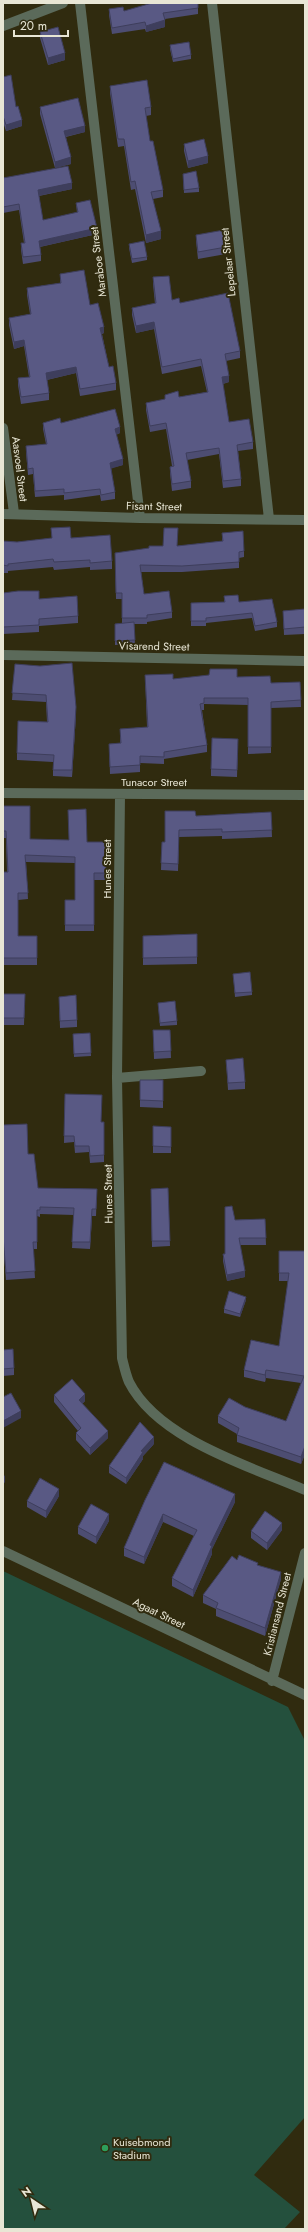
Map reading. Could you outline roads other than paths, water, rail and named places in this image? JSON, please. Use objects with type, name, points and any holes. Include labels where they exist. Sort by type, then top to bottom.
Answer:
[{"type":"street","points":[[3,26],[63,3]]},
{"type":"street","name":"Maraboe Street","points":[[80,3],[140,518]]},
{"type":"street","name":"Lepelaar Street","points":[[212,3],[269,519]]},
{"type":"street","name":"Aasvoel Street","points":[[3,428],[14,513]]},
{"type":"street","name":"Fisant Street","points":[[3,514],[14,513],[140,518],[305,520]]},
{"type":"street","name":"Visarend Street","points":[[3,656],[305,660]]},
{"type":"street","name":"Tunacor Street","points":[[3,793],[305,795]]},
{"type":"street","name":"Hunes Street","points":[[120,794],[117,1078],[122,1358],[129,1382],[144,1403],[160,1421],[182,1435],[217,1452],[305,1490]]},
{"type":"street","points":[[117,1078],[201,1071]]},
{"type":"street","name":"Agaat Street","points":[[3,1551],[272,1681],[305,1695]]},
{"type":"street","name":"Kristiansand Street","points":[[272,1681],[305,1553]]},
{"type":"place","name":"Kuisebmond Stadium","points":[[105,2148]]}]
